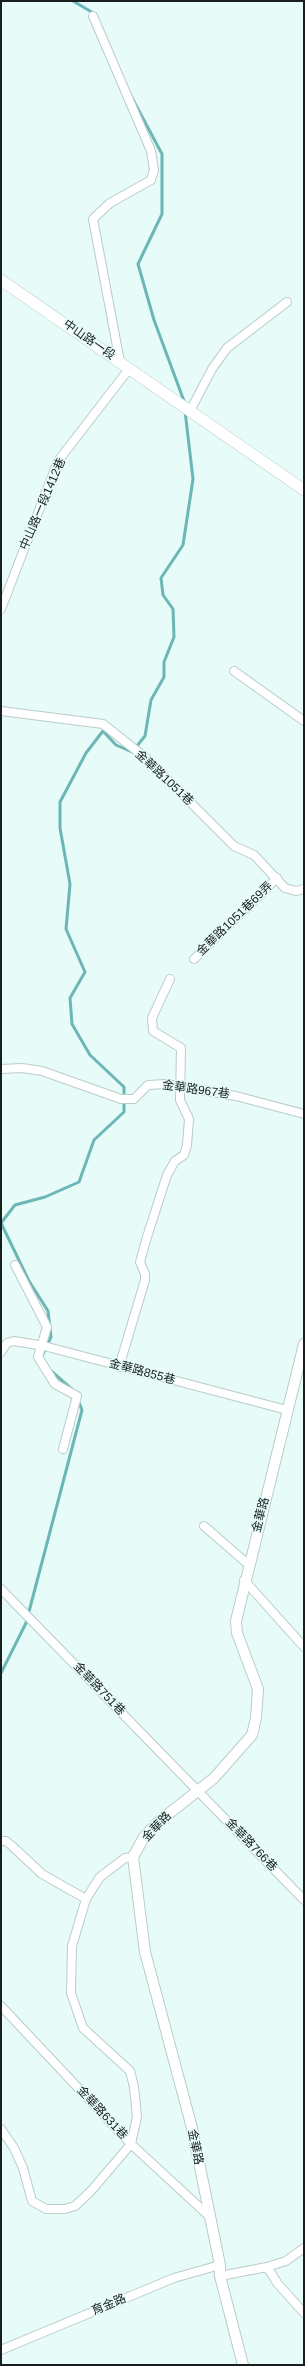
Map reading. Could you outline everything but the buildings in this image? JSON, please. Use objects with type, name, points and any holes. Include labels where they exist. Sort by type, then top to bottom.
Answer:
[{"type":"main road","name":"中山路一段","points":[[1,280],[190,410]]},
{"type":"main road","points":[[190,410],[304,490]]},
{"type":"street","points":[[93,16],[151,151],[154,170],[151,180],[110,203],[93,219],[125,366]]},
{"type":"street","points":[[190,410],[212,369],[227,348],[287,302]]},
{"type":"street","name":"中山路一段1412巷","points":[[1,609],[58,461],[125,366]]},
{"type":"street","points":[[234,671],[304,721]]},
{"type":"street","name":"金華路1051巷","points":[[1,711],[103,724],[147,759],[234,846],[254,854],[285,888],[296,890],[304,889]]},
{"type":"street","name":"金華路1051巷69弄","points":[[194,959],[277,878]]},
{"type":"street","points":[[119,1367],[145,1280],[145,1274],[140,1262],[147,1236],[167,1175],[175,1161],[184,1155],[187,1145],[189,1119],[180,1100],[179,1088],[180,1048],[153,1031],[152,1018],[170,979]]},
{"type":"street","name":"金華路967巷","points":[[1,1069],[22,1068],[42,1071],[121,1099],[134,1099],[148,1085],[166,1084],[179,1088],[236,1096],[304,1114]]},
{"type":"street","points":[[15,1266],[47,1327],[46,1346],[38,1357],[55,1384],[77,1396],[63,1449]]},
{"type":"street","name":"金華路855巷","points":[[1,1352],[7,1343],[14,1341],[46,1346],[119,1367],[288,1410]]},
{"type":"street","name":"金華路","points":[[243,2365],[220,2276],[220,2265],[208,2216],[192,2128],[145,1952],[133,1857],[144,1837],[157,1823],[214,1778],[252,1735],[256,1718],[258,1689],[237,1633],[236,1621],[244,1580],[304,1344]]},
{"type":"street","points":[[204,1526],[249,1565]]},
{"type":"street","points":[[244,1580],[304,1647]]},
{"type":"street","name":"金華路751巷","points":[[1,1589],[198,1790]]},
{"type":"street","name":"金華路766巷","points":[[198,1790],[304,1900]]},
{"type":"street","points":[[1,1841],[6,1841],[42,1874],[86,1899]]},
{"type":"street","points":[[1,2129],[14,2148],[23,2168],[32,2202],[46,2209],[65,2209],[75,2206],[91,2191],[131,2144],[137,2117],[134,2087],[130,2071],[83,2028],[71,1993],[72,1946],[86,1899],[100,1878],[125,1858],[133,1857]]},
{"type":"street","name":"金華路631巷","points":[[1,2006],[131,2144],[208,2216]]},
{"type":"street","points":[[220,2276],[267,2267],[286,2260],[304,2248]]},
{"type":"street","name":"育金路","points":[[1,2350],[174,2278],[220,2265]]},
{"type":"street","points":[[267,2267],[278,2284],[304,2313]]},
{"type":"waterway","points":[[73,1],[95,14]]},
{"type":"waterway","points":[[131,96],[162,154],[162,214],[138,264],[154,320],[184,401]]},
{"type":"waterway","points":[[43,1354],[51,1337],[48,1311],[29,1281],[1,1223],[15,1205],[45,1197],[79,1182],[94,1140],[124,1112],[124,1087],[90,1055],[72,1024],[70,998],[85,972],[66,929],[70,884],[60,828],[60,802],[86,753],[103,731],[116,745],[132,752],[145,736],[151,700],[164,677],[164,662],[174,637],[173,609],[163,595],[161,578],[183,545],[193,479],[185,411]]},
{"type":"waterway","points":[[50,1370],[74,1391]]},
{"type":"waterway","points":[[1,1673],[26,1623],[82,1410],[78,1400]]}]
